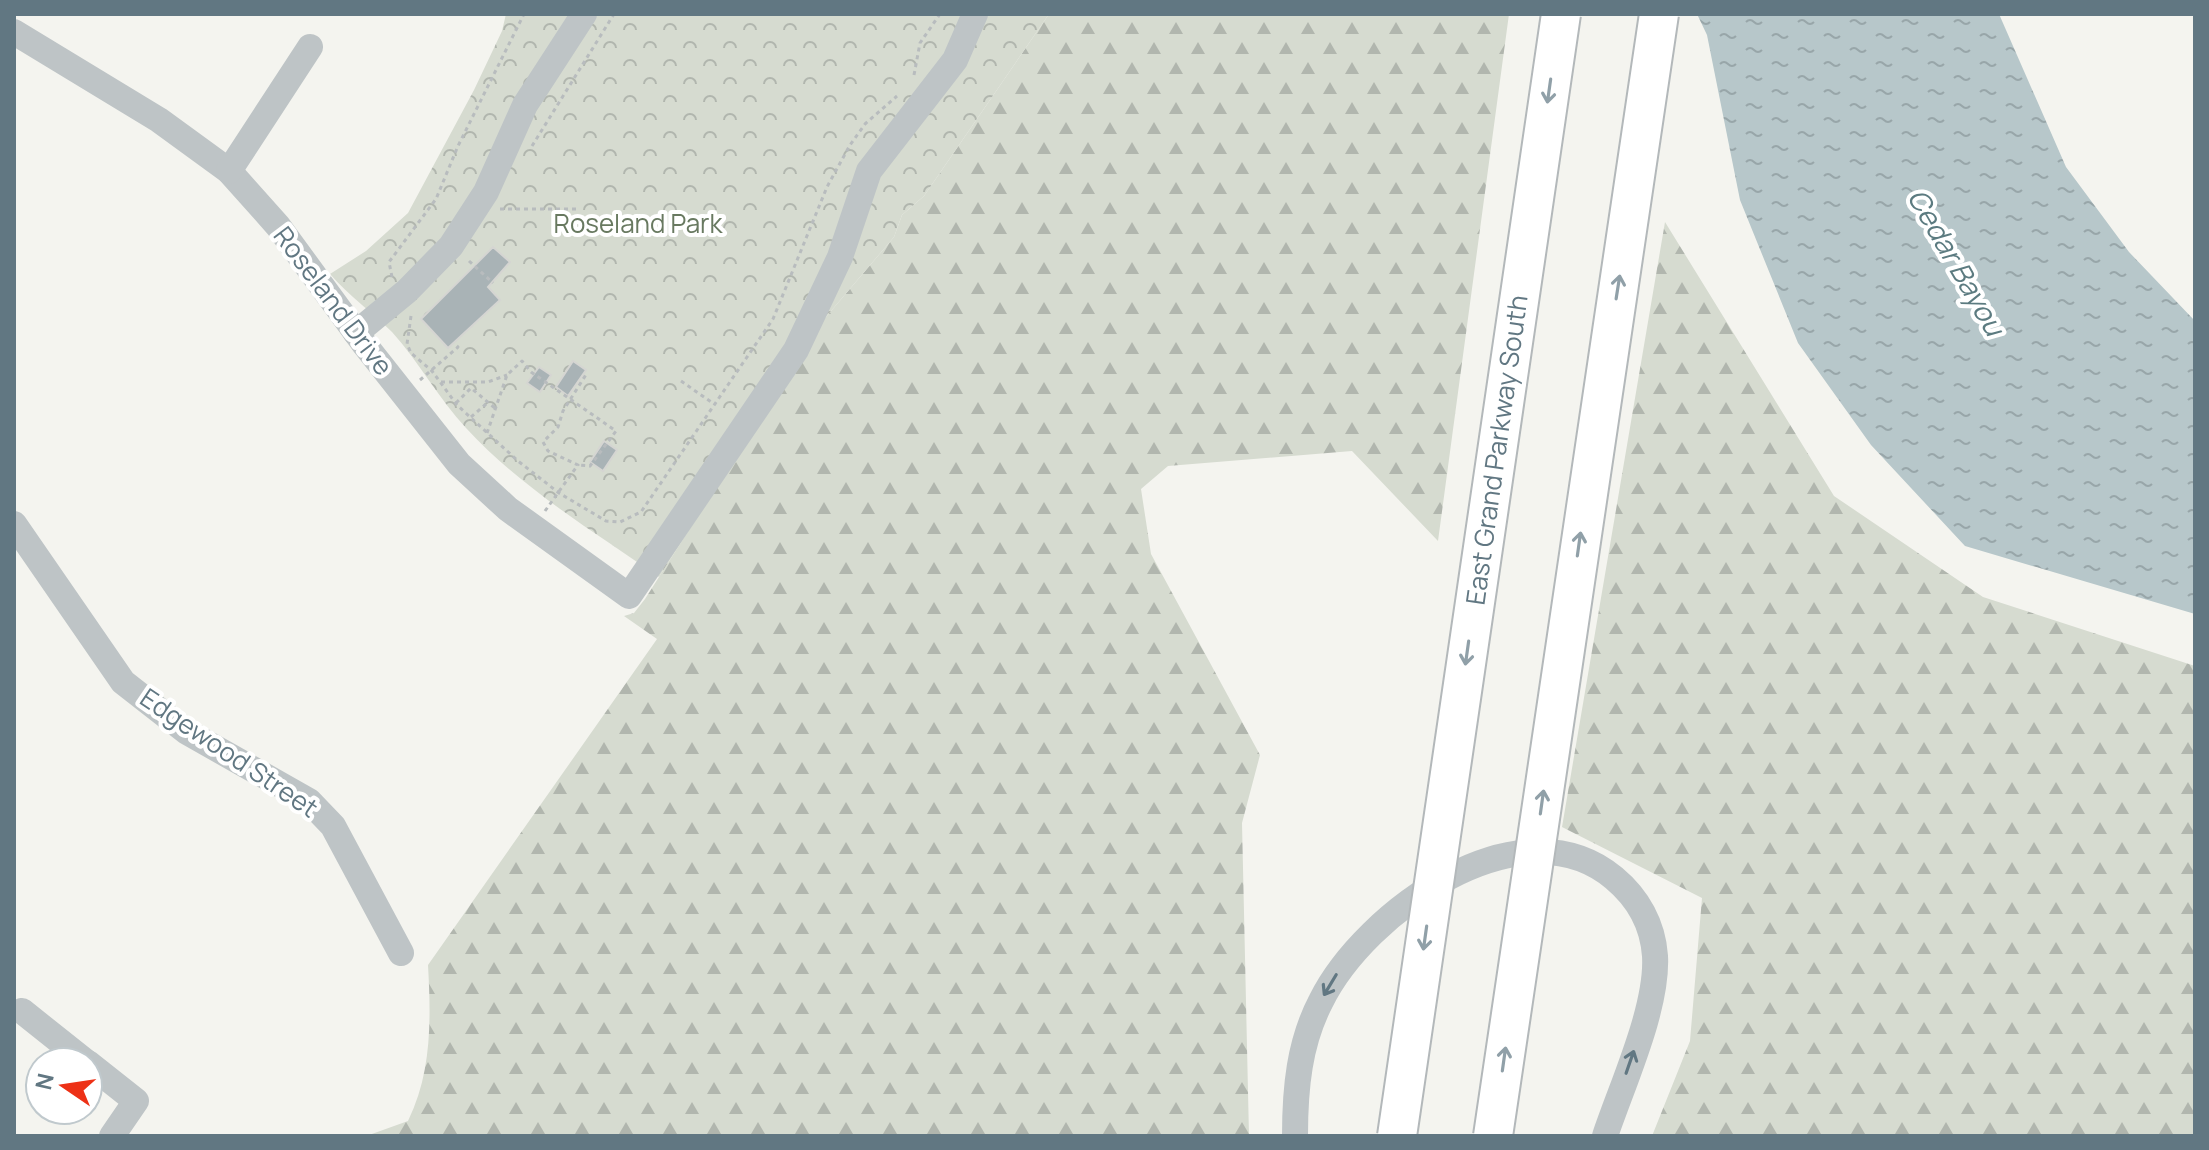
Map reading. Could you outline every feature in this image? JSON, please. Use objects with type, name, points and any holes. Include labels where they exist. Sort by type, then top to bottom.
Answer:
[{"type":"highway","name":"East Grand Parkway South","points":[[1397,1136],[1561,14]]},
{"type":"highway","points":[[1493,1136],[1659,14]]},
{"type":"street","points":[[356,333],[407,291],[464,257],[486,192],[525,105],[584,14]]},
{"type":"street","name":"Roseland Drive","points":[[14,32],[159,120],[229,171],[278,226],[401,393],[459,464],[508,509],[629,596],[796,350],[840,257],[869,171],[955,60],[975,14]]},
{"type":"street","points":[[229,171],[310,47]]},
{"type":"street","name":"Edgewood Street","points":[[14,524],[123,682],[187,732],[309,801],[333,826],[401,953]]},
{"type":"street","points":[[1295,1136],[1295,1102],[1306,1035],[1334,978],[1367,935],[1399,907],[1460,874],[1524,851],[1551,850],[1578,856],[1602,868],[1626,888],[1649,926],[1655,953],[1655,981],[1649,1006],[1605,1136]]},
{"type":"street","points":[[22,1011],[66,1046]]},
{"type":"street","points":[[104,1076],[136,1101],[112,1136]]},
{"type":"path","points":[[524,14],[458,146],[436,199],[389,262],[392,277],[420,306],[409,322],[407,344],[456,403],[559,493],[606,521],[631,519],[641,512],[716,405],[773,319],[827,187],[850,145],[865,124],[903,92]]},
{"type":"path","points":[[526,158],[614,14]]},
{"type":"path","points":[[909,84],[920,43],[940,14]]},
{"type":"path","points":[[493,221],[506,196]]},
{"type":"path","points":[[500,209],[577,209]]},
{"type":"path","points":[[464,257],[493,283]]},
{"type":"path","points":[[401,393],[458,347],[454,343]]},
{"type":"path","points":[[440,382],[488,382],[507,375],[522,361],[531,372],[570,400],[616,431],[590,466],[578,465],[548,451],[543,442],[558,427],[570,400],[587,373]]},
{"type":"path","points":[[487,433],[507,375]]},
{"type":"path","points":[[681,381],[716,405]]},
{"type":"path","points":[[456,403],[471,388],[486,404],[496,409]]},
{"type":"path","points":[[471,417],[486,404]]},
{"type":"path","points":[[533,527],[578,465]]},
{"type":"green space","name":"Roseland Park","points":[[506,14],[1049,14],[924,196],[902,215],[894,237],[820,324],[659,577],[558,508],[487,450],[456,417],[392,332],[330,274],[366,251],[408,213],[474,90],[502,31]]},
{"type":"green space","points":[[1049,14],[1509,14],[1438,541],[1352,451],[1168,466],[1141,489],[1151,554],[1260,755],[1242,823],[1249,1136],[317,1136],[369,1135],[408,1121],[426,1064],[430,1005],[428,965],[657,639],[624,616],[634,613],[645,599],[820,324],[894,237],[902,215],[924,196]]},
{"type":"green space","points":[[1665,222],[1834,496],[1983,597],[2195,666],[2195,1136],[1652,1136],[1690,1041],[1702,898],[1562,827]]},
{"type":"water","name":"Cedar Bayou","points":[[1697,14],[1999,14],[2066,167],[2129,252],[2195,321],[2195,614],[1965,546],[1871,445],[1798,343],[1740,200],[1707,35]]},
{"type":"building","points":[[493,247],[510,262],[488,287],[500,300],[448,348],[421,319]]},
{"type":"building","points":[[573,361],[586,370],[568,396],[556,387]]},
{"type":"building","points":[[539,367],[551,375],[540,392],[527,383]]},
{"type":"building","points":[[604,441],[617,450],[603,471],[590,462]]}]
